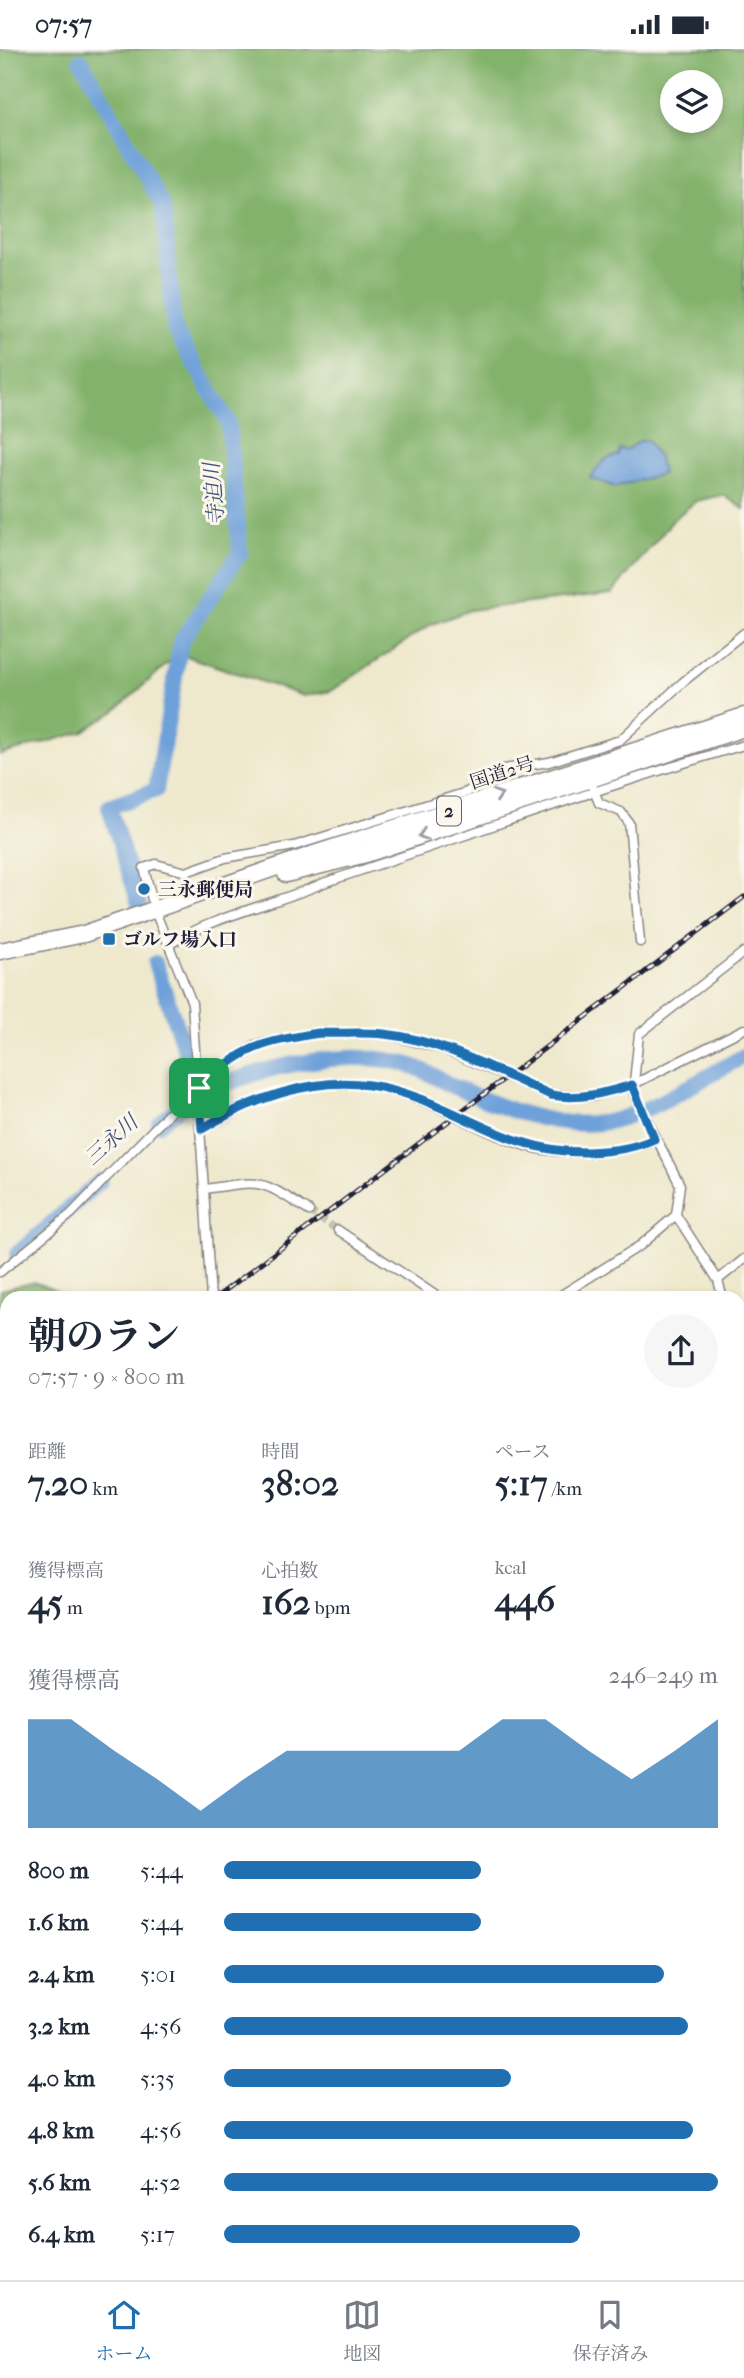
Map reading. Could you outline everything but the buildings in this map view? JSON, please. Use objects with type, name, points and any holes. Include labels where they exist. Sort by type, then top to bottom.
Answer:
[{"type":"highway","name":"国道2号","points":[[0,951],[84,934],[317,853],[744,716]]},
{"type":"highway","name":"国道2号","points":[[155,911],[366,854],[744,728]]},
{"type":"street","points":[[211,1291],[192,1003],[155,911],[144,868],[149,865],[186,873],[225,858],[294,846],[467,792],[504,769],[582,754],[620,740],[683,682],[744,633]]},
{"type":"street","points":[[170,944],[207,923],[292,897],[326,882],[594,790],[744,745]]},
{"type":"street","points":[[594,790],[599,803],[621,812],[629,823],[640,942]]},
{"type":"street","points":[[721,1291],[718,1280],[676,1215],[680,1185],[653,1136],[633,1089],[639,1034],[744,952]]},
{"type":"street","points":[[0,1272],[71,1213],[178,1104],[221,1068],[256,1045],[319,1033],[384,1034],[443,1049],[551,1095],[595,1096],[633,1089],[744,1029]]},
{"type":"street","points":[[202,1129],[261,1100],[323,1085],[355,1084],[387,1089],[434,1103],[501,1137],[539,1149],[619,1151],[653,1136]]},
{"type":"street","points":[[205,1189],[249,1183],[266,1184],[309,1211]]},
{"type":"street","points":[[568,1291],[641,1245],[676,1215]]},
{"type":"street","points":[[338,1230],[428,1291]]},
{"type":"street","points":[[718,1280],[744,1259]]},
{"type":"green space","points":[[0,49],[744,49],[744,509],[723,495],[696,501],[674,519],[612,593],[470,610],[430,625],[331,691],[304,696],[186,656],[167,664],[115,711],[82,732],[0,755]]},
{"type":"green space","points":[[34,1282],[56,1291],[0,1291]]},
{"type":"water","points":[[647,440],[659,459],[662,474],[615,487],[590,478],[604,460],[618,455],[620,449],[626,450],[640,441]]},
{"type":"waterway","name":"寺迫川","points":[[81,60],[163,206],[174,328],[228,422],[240,553],[181,641],[156,790],[109,807],[139,904]]},
{"type":"waterway","name":"寺迫川","points":[[155,963],[199,1092]]},
{"type":"waterway","name":"三永川","points":[[159,1124],[182,1106],[243,1078],[278,1067],[348,1058],[380,1059],[415,1067],[469,1094],[543,1119],[581,1124],[600,1123],[617,1120],[654,1105],[744,1056]]},
{"type":"waterway","name":"三永川","points":[[17,1254],[100,1181]]},
{"type":"tunnel","points":[[309,1211],[338,1230]]},
{"type":"railway","points":[[225,1291],[744,897]]},
{"type":"place","name":"三永郵便局","points":[[144,889]]},
{"type":"place","name":"ゴルフ場入口","points":[[109,939]]},
{"type":"route","points":[[319,1033],[384,1034],[443,1049],[551,1095],[595,1096],[632,1085],[654,1139],[619,1151],[572,1152],[539,1149],[501,1137],[434,1103],[387,1089],[355,1084],[323,1085],[261,1100],[202,1129],[199,1088],[221,1068],[256,1045],[319,1033]]}]
